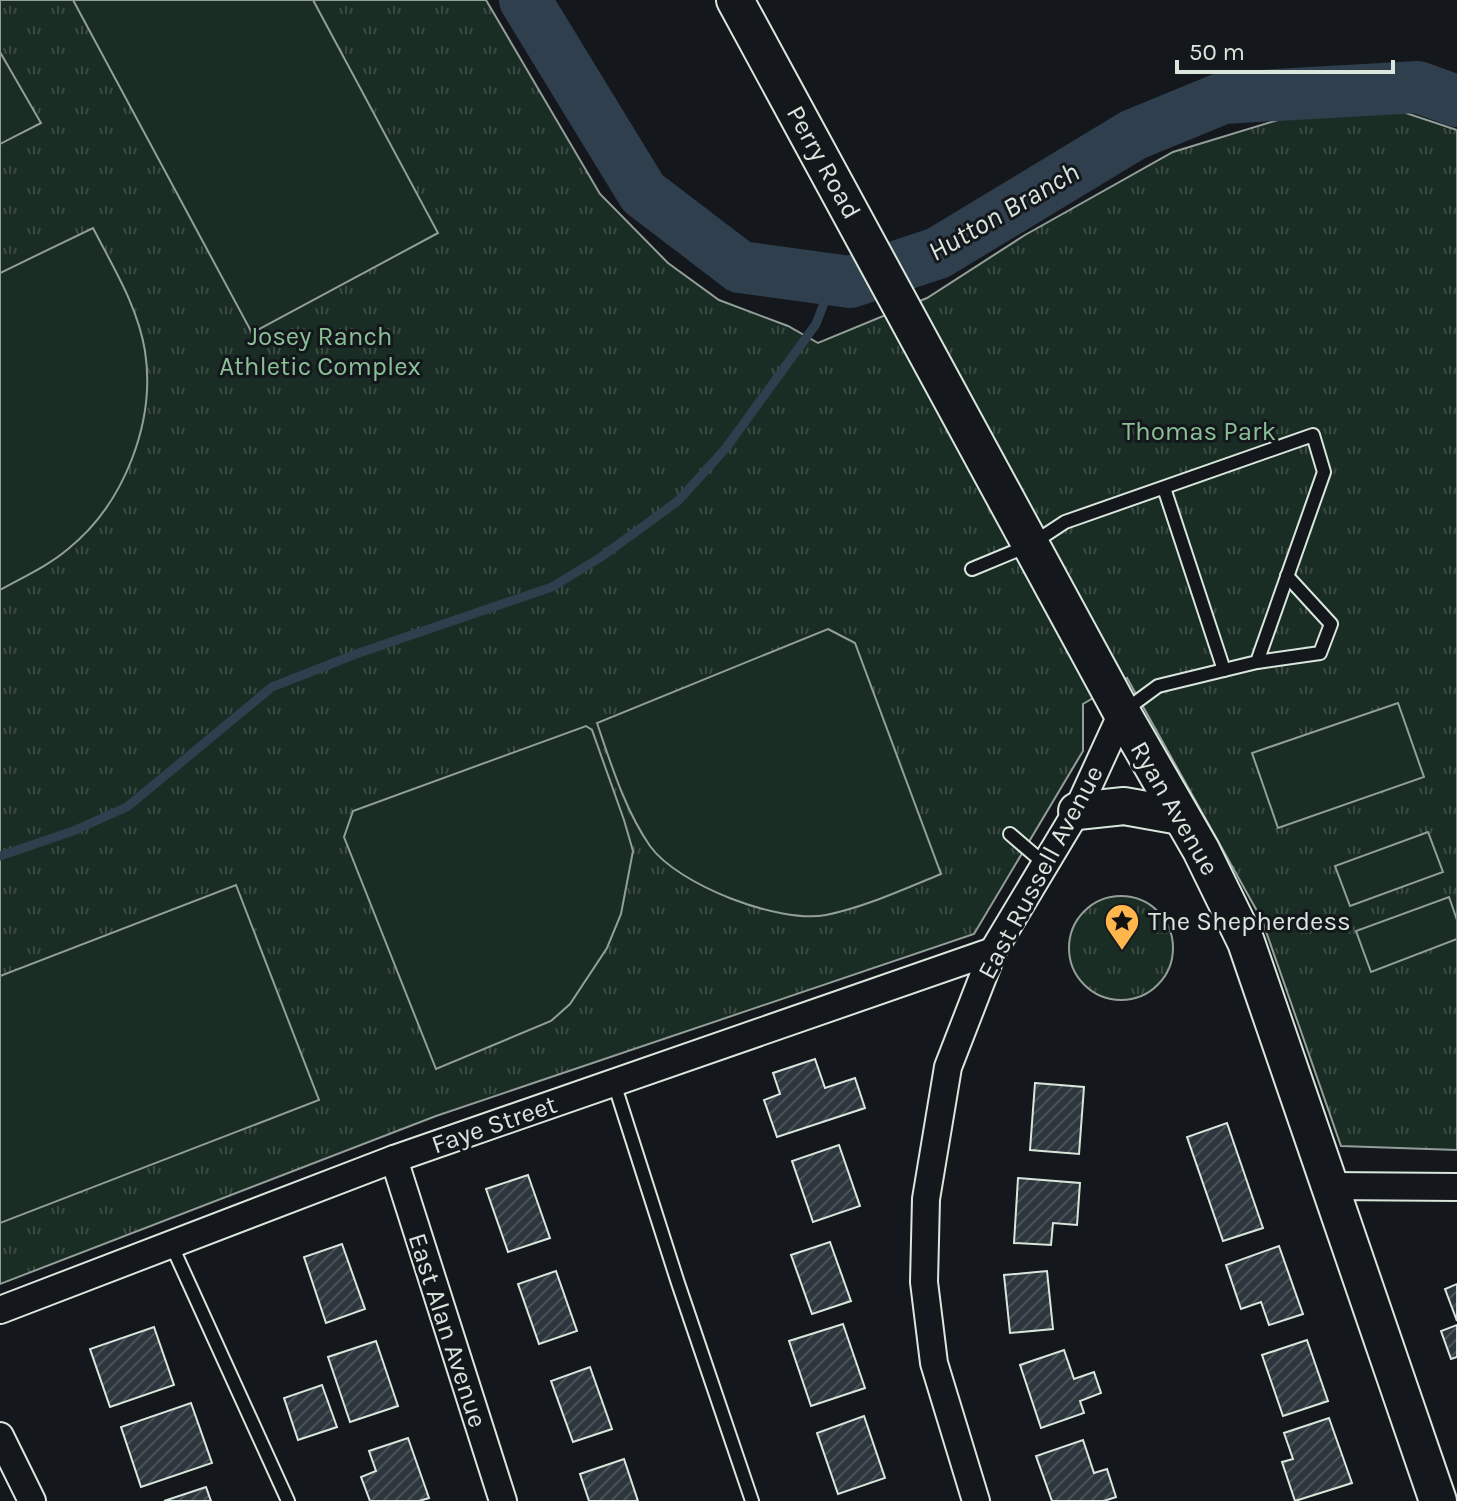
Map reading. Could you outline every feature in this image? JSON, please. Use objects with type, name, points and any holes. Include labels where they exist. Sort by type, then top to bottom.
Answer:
[{"type":"street","name":"Perry Road","points":[[735,0],[913,323]]},
{"type":"street","name":"Ryan Avenue","points":[[913,323],[1030,545],[1201,850],[1246,942],[1438,1501]]},
{"type":"street","name":"East Russell Avenue","points":[[976,1501],[934,1363],[924,1282],[926,1199],[948,1067],[993,951],[1077,811],[1122,713]]},
{"type":"street","points":[[1077,811],[1124,806],[1180,816]]},
{"type":"street","name":"Faye Street","points":[[0,1310],[394,1159],[993,951]]},
{"type":"street","name":"East Alan Avenue","points":[[394,1159],[503,1501]]},
{"type":"street","points":[[1330,1186],[1457,1187]]},
{"type":"street","points":[[0,1436],[32,1501]]},
{"type":"lane","points":[[972,569],[1030,545],[1065,522],[1313,435],[1324,472],[1257,662]]},
{"type":"lane","points":[[1164,488],[1224,670]]},
{"type":"lane","points":[[1122,713],[1158,686],[1257,662],[1320,653],[1331,624],[1287,576]]},
{"type":"lane","points":[[1010,834],[1045,864]]},
{"type":"lane","points":[[614,1083],[752,1501]]},
{"type":"lane","points":[[171,1244],[288,1501]]},
{"type":"green space","name":"Thomas Park","points":[[0,0],[486,0],[600,194],[668,263],[719,300],[788,326],[818,343],[927,298],[1025,235],[1173,152],[1291,116],[1400,111],[1457,130],[1457,1150],[1341,1146],[1262,920],[1127,678],[1083,704],[1083,751],[974,934],[436,1116],[0,1284]]},
{"type":"green space","points":[[73,0],[313,0],[438,233],[252,333]]},
{"type":"green space","points":[[0,52],[41,123],[0,144]]},
{"type":"green space","points":[[93,228],[124,288],[142,335],[147,378],[140,433],[120,485],[88,530],[52,561],[0,590],[0,273]]},
{"type":"green space","points":[[828,629],[855,643],[941,874],[841,912],[806,916],[783,914],[706,887],[664,861],[650,846],[633,817],[597,723]]},
{"type":"green space","points":[[1398,703],[1424,777],[1278,828],[1252,753]]},
{"type":"green space","points":[[586,726],[592,730],[633,851],[621,914],[607,948],[570,1004],[551,1021],[436,1069],[344,837],[353,811]]},
{"type":"green space","points":[[1428,832],[1443,872],[1350,906],[1335,866]]},
{"type":"green space","points":[[236,885],[319,1100],[0,1223],[0,976]]},
{"type":"green space","points":[[1121,896],[1141,900],[1158,911],[1169,928],[1173,948],[1169,968],[1158,985],[1141,996],[1121,1000],[1101,996],[1084,985],[1073,968],[1069,948],[1073,928],[1084,911],[1101,900]]},
{"type":"green space","points":[[1449,897],[1457,920],[1457,939],[1371,972],[1356,931]]},
{"type":"building","points":[[815,1059],[825,1088],[855,1078],[865,1108],[777,1137],[764,1100],[780,1094],[773,1073]]},
{"type":"building","points":[[1035,1083],[1084,1087],[1079,1154],[1030,1150]]},
{"type":"building","points":[[1227,1123],[1263,1228],[1223,1241],[1187,1137]]},
{"type":"building","points":[[839,1145],[860,1206],[813,1222],[792,1161]]},
{"type":"building","points":[[528,1175],[550,1238],[508,1252],[486,1189]]},
{"type":"building","points":[[1018,1178],[1080,1183],[1077,1225],[1053,1223],[1051,1245],[1014,1243]]},
{"type":"building","points":[[830,1242],[851,1301],[812,1314],[791,1255]]},
{"type":"building","points":[[342,1244],[365,1309],[326,1323],[304,1257]]},
{"type":"building","points":[[1279,1246],[1303,1314],[1269,1325],[1261,1302],[1241,1309],[1226,1265]]},
{"type":"building","points":[[556,1271],[577,1331],[539,1344],[518,1284]]},
{"type":"building","points":[[1047,1271],[1053,1329],[1010,1333],[1004,1275]]},
{"type":"building","points":[[1457,1284],[1457,1321],[1445,1289]]},
{"type":"building","points":[[843,1324],[865,1388],[811,1406],[789,1341]]},
{"type":"building","points":[[1457,1325],[1457,1357],[1451,1359],[1441,1331]]},
{"type":"building","points":[[154,1327],[174,1385],[110,1407],[90,1349]]},
{"type":"building","points":[[1307,1340],[1328,1401],[1283,1416],[1262,1355]]},
{"type":"building","points":[[376,1341],[398,1406],[350,1422],[328,1357]]},
{"type":"building","points":[[1064,1350],[1074,1379],[1094,1372],[1101,1393],[1080,1401],[1084,1413],[1041,1428],[1020,1365]]},
{"type":"building","points":[[590,1367],[612,1429],[573,1442],[551,1381]]},
{"type":"building","points":[[322,1385],[337,1427],[298,1440],[284,1398]]},
{"type":"building","points":[[191,1403],[212,1463],[141,1487],[121,1427]]},
{"type":"building","points":[[864,1416],[885,1478],[838,1494],[817,1433]]},
{"type":"building","points":[[1329,1418],[1352,1483],[1295,1501],[1282,1462],[1293,1459],[1284,1433]]},
{"type":"building","points":[[408,1438],[429,1498],[419,1501],[370,1501],[361,1477],[376,1471],[369,1451]]},
{"type":"building","points":[[1083,1440],[1094,1473],[1107,1469],[1116,1497],[1104,1501],[1052,1501],[1036,1456]]},
{"type":"building","points":[[624,1459],[638,1501],[589,1501],[580,1474]]},
{"type":"building","points":[[206,1487],[211,1501],[164,1501]]},
{"type":"waterway","name":"Hutton Branch","points":[[525,0],[643,193],[740,267],[850,282],[938,253],[1133,135],[1223,98],[1418,87],[1457,101]]},
{"type":"waterway","points":[[0,856],[73,831],[127,807],[272,687],[356,654],[552,587],[601,557],[678,501],[726,448],[816,324],[833,279]]},
{"type":"place","name":"The Shepherdess","points":[[1122,952]]},
{"type":"park label","name":"Josey Ranch Athletic Complex","points":[[320,351]]}]
